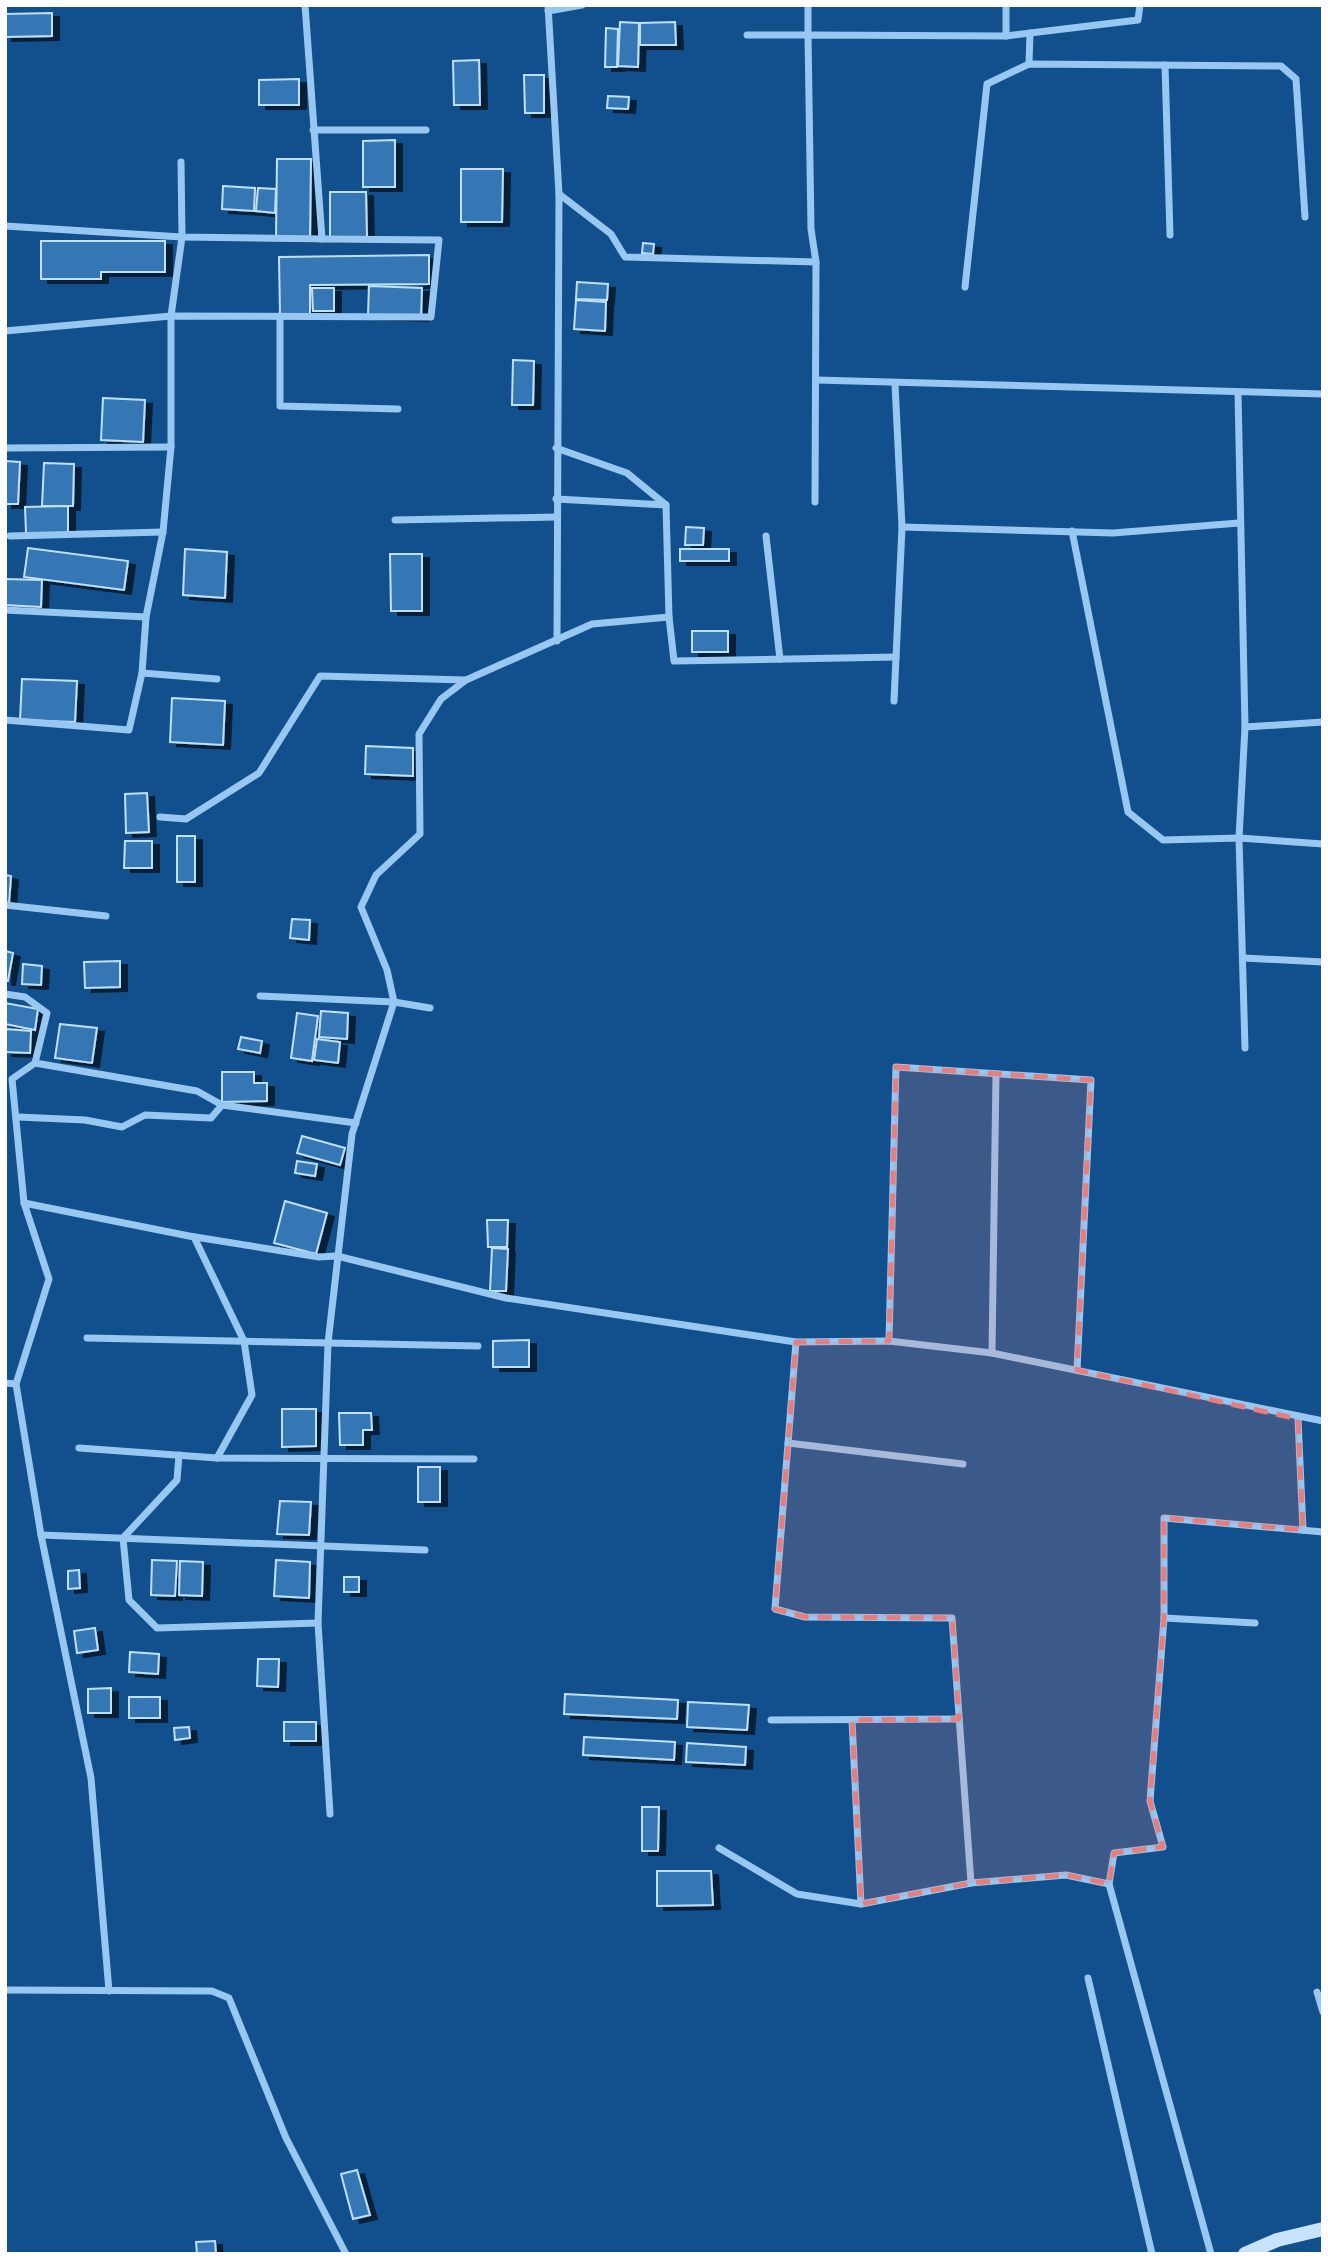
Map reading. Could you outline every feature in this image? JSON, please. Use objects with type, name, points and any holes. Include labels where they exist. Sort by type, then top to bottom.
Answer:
[{"type":"main road","points":[[1245,2254],[1277,2240],[1323,2228]]},
{"type":"street","points":[[305,5],[322,239]]},
{"type":"street","points":[[557,640],[559,194],[548,8],[582,5]]},
{"type":"street","points":[[808,5],[811,229],[816,262],[815,502]]},
{"type":"street","points":[[1006,5],[1006,36]]},
{"type":"street","points":[[747,35],[1006,36],[1138,20],[1140,5]]},
{"type":"street","points":[[1029,65],[1030,33]]},
{"type":"street","points":[[965,287],[987,84],[1029,65],[1281,66],[1296,79],[1305,216]]},
{"type":"street","points":[[1165,65],[1170,235]]},
{"type":"street","points":[[313,130],[426,130]]},
{"type":"street","points":[[5,720],[129,730],[142,673],[146,617],[163,532],[171,447],[171,316],[182,237],[181,162]]},
{"type":"street","points":[[559,194],[611,233],[625,257],[816,262]]},
{"type":"street","points":[[5,226],[182,237],[439,240],[431,317],[171,316],[5,331]]},
{"type":"street","points":[[280,316],[280,406],[398,409]]},
{"type":"street","points":[[816,380],[1323,394]]},
{"type":"street","points":[[894,701],[902,527],[895,384]]},
{"type":"street","points":[[1238,393],[1245,726],[1239,838],[1245,1048]]},
{"type":"street","points":[[5,448],[171,447]]},
{"type":"street","points":[[556,448],[628,473],[666,505],[669,617],[674,661],[896,657]]},
{"type":"street","points":[[556,499],[666,505]]},
{"type":"street","points":[[395,520],[556,517]]},
{"type":"street","points":[[902,527],[1112,533],[1239,523]]},
{"type":"street","points":[[1072,531],[1128,812],[1163,840],[1239,838],[1323,844]]},
{"type":"street","points":[[10,536],[163,532]]},
{"type":"street","points":[[766,536],[780,659]]},
{"type":"street","points":[[5,610],[146,617]]},
{"type":"street","points":[[330,1814],[318,1623],[328,1343],[337,1256],[356,1124],[394,1002],[387,970],[361,907],[376,875],[421,834],[419,734],[442,699],[466,680],[592,624],[669,617]]},
{"type":"street","points":[[142,673],[217,680]]},
{"type":"street","points":[[160,817],[186,819],[259,773],[320,676],[466,680]]},
{"type":"street","points":[[1245,726],[1323,722]]},
{"type":"street","points":[[5,905],[106,916]]},
{"type":"street","points":[[1244,958],[1323,962]]},
{"type":"street","points":[[5,993],[25,997],[47,1013],[35,1063]]},
{"type":"street","points":[[260,996],[394,1002],[430,1008]]},
{"type":"street","points":[[109,1992],[91,1778],[41,1535],[16,1384],[49,1279],[24,1203],[18,1117],[9,1080],[35,1063],[197,1091],[222,1105],[356,1124]]},
{"type":"street","points":[[889,1341],[896,1067],[1091,1080],[1077,1370]]},
{"type":"street","points":[[992,1353],[996,1073]]},
{"type":"street","points":[[18,1117],[85,1120],[122,1127],[145,1115],[211,1118],[222,1105]]},
{"type":"street","points":[[24,1203],[194,1237],[318,1257],[337,1256],[506,1298],[796,1342],[889,1341],[992,1353],[1298,1419],[1323,1422]]},
{"type":"street","points":[[194,1237],[244,1341],[252,1395],[217,1458]]},
{"type":"street","points":[[87,1338],[478,1346]]},
{"type":"street","points":[[796,1342],[775,1609],[805,1617],[952,1618],[971,1883]]},
{"type":"street","points":[[5,1383],[16,1384]]},
{"type":"street","points":[[1298,1419],[1303,1530]]},
{"type":"street","points":[[788,1443],[963,1464]]},
{"type":"street","points":[[79,1448],[217,1458],[324,1456],[474,1459]]},
{"type":"street","points":[[179,1455],[177,1480],[123,1538],[129,1600],[157,1628],[318,1623]]},
{"type":"street","points":[[1211,2254],[1109,1884],[1114,1853],[1163,1847],[1150,1801],[1164,1618],[1164,1518],[1323,1532]]},
{"type":"street","points":[[41,1535],[319,1548],[425,1550]]},
{"type":"street","points":[[1164,1618],[1255,1623]]},
{"type":"street","points":[[771,1720],[959,1719]]},
{"type":"street","points":[[852,1720],[861,1904]]},
{"type":"street","points":[[719,1847],[797,1894],[861,1904],[971,1883],[1066,1875],[1109,1884]]},
{"type":"street","points":[[1088,1978],[1152,2254]]},
{"type":"street","points":[[5,1990],[212,1991],[229,1998],[286,2138],[346,2254]]},
{"type":"street","points":[[1317,1992],[1323,2012]]},
{"type":"highlighted area","points":[[896,1067],[1091,1080],[1077,1370],[1298,1419],[1303,1530],[1164,1518],[1164,1618],[1150,1801],[1163,1847],[1114,1853],[1109,1884],[1066,1875],[971,1883],[861,1904],[852,1720],[959,1719],[952,1618],[805,1617],[775,1609],[796,1342],[889,1341]]},
{"type":"building","points":[[52,13],[52,36],[5,37],[5,14]]},
{"type":"building","points":[[620,22],[639,23],[638,67],[618,66]]},
{"type":"building","points":[[675,22],[676,45],[640,45],[640,23]]},
{"type":"building","points":[[606,28],[618,29],[617,67],[605,67]]},
{"type":"building","points":[[479,60],[480,105],[454,105],[453,61]]},
{"type":"building","points":[[524,75],[544,75],[544,113],[525,113]]},
{"type":"building","points":[[299,79],[299,105],[259,105],[259,80]]},
{"type":"building","points":[[608,96],[629,97],[628,109],[607,108]]},
{"type":"building","points":[[395,140],[395,187],[363,187],[363,141]]},
{"type":"building","points":[[277,159],[311,159],[310,238],[276,237]]},
{"type":"building","points":[[461,169],[503,169],[502,222],[461,222]]},
{"type":"building","points":[[223,186],[255,188],[254,211],[222,209]]},
{"type":"building","points":[[258,188],[276,189],[275,213],[256,211]]},
{"type":"building","points":[[330,192],[366,192],[367,237],[330,238]]},
{"type":"building","points":[[41,241],[165,241],[165,272],[101,272],[101,279],[41,279]]},
{"type":"building","points":[[643,243],[654,244],[653,254],[642,253]]},
{"type":"building","points":[[429,255],[429,284],[310,285],[310,315],[280,315],[279,257]]},
{"type":"building","points":[[577,282],[608,284],[607,300],[576,299]]},
{"type":"building","points":[[369,286],[422,288],[421,317],[368,315]]},
{"type":"building","points":[[312,288],[334,288],[334,311],[313,311]]},
{"type":"building","points":[[576,300],[606,302],[605,331],[574,329]]},
{"type":"building","points":[[513,360],[534,361],[533,405],[512,405]]},
{"type":"building","points":[[103,398],[145,400],[143,442],[101,440]]},
{"type":"building","points":[[5,461],[20,462],[18,504],[5,504]]},
{"type":"building","points":[[44,463],[74,464],[73,506],[42,506]]},
{"type":"building","points":[[68,506],[68,533],[26,533],[25,507]]},
{"type":"building","points":[[686,527],[704,528],[703,545],[685,545]]},
{"type":"building","points":[[28,548],[128,561],[124,590],[24,577]]},
{"type":"building","points":[[185,549],[227,552],[225,598],[183,595]]},
{"type":"building","points":[[680,549],[729,549],[729,561],[680,561]]},
{"type":"building","points":[[390,554],[422,554],[422,611],[391,611]]},
{"type":"building","points":[[5,579],[42,580],[41,607],[5,605]]},
{"type":"building","points":[[692,631],[728,631],[728,652],[692,652]]},
{"type":"building","points":[[22,679],[77,681],[75,722],[20,720]]},
{"type":"building","points":[[172,698],[225,701],[223,745],[170,742]]},
{"type":"building","points":[[366,746],[413,748],[413,776],[365,774]]},
{"type":"building","points":[[147,793],[149,832],[126,833],[125,794]]},
{"type":"building","points":[[177,836],[195,836],[195,882],[177,882]]},
{"type":"building","points":[[125,841],[152,841],[152,868],[124,868]]},
{"type":"building","points":[[5,875],[11,876],[9,904],[5,904]]},
{"type":"building","points":[[292,919],[310,920],[309,940],[290,938]]},
{"type":"building","points":[[5,951],[13,953],[8,981],[5,981]]},
{"type":"building","points":[[120,961],[120,987],[85,988],[84,962]]},
{"type":"building","points":[[23,964],[42,966],[41,985],[22,984]]},
{"type":"building","points":[[5,1003],[38,1009],[35,1030],[5,1024]]},
{"type":"building","points":[[321,1011],[348,1013],[347,1039],[319,1037]]},
{"type":"building","points":[[297,1013],[318,1016],[312,1061],[291,1058]]},
{"type":"building","points":[[60,1024],[97,1028],[92,1063],[55,1058]]},
{"type":"building","points":[[5,1029],[31,1031],[30,1053],[5,1052]]},
{"type":"building","points":[[241,1037],[262,1041],[260,1053],[238,1049]]},
{"type":"building","points":[[317,1039],[340,1042],[338,1063],[314,1060]]},
{"type":"building","points":[[222,1072],[254,1072],[254,1083],[267,1083],[267,1101],[222,1102]]},
{"type":"building","points":[[302,1136],[345,1148],[340,1165],[297,1153]]},
{"type":"building","points":[[297,1161],[317,1164],[315,1176],[295,1173]]},
{"type":"building","points":[[285,1201],[327,1213],[316,1254],[274,1243]]},
{"type":"building","points":[[487,1220],[508,1220],[507,1247],[488,1247]]},
{"type":"building","points":[[492,1248],[508,1249],[506,1291],[490,1291]]},
{"type":"building","points":[[529,1340],[529,1367],[493,1367],[493,1341]]},
{"type":"building","points":[[282,1409],[316,1409],[316,1446],[282,1447]]},
{"type":"building","points":[[339,1413],[371,1413],[372,1430],[363,1430],[363,1445],[340,1445]]},
{"type":"building","points":[[418,1467],[440,1467],[440,1502],[418,1502]]},
{"type":"building","points":[[280,1501],[311,1502],[309,1535],[277,1534]]},
{"type":"building","points":[[152,1560],[177,1561],[175,1596],[151,1595]]},
{"type":"building","points":[[276,1560],[310,1562],[309,1598],[274,1596]]},
{"type":"building","points":[[180,1561],[203,1562],[202,1596],[179,1595]]},
{"type":"building","points":[[79,1570],[80,1588],[68,1589],[68,1571]]},
{"type":"building","points":[[344,1577],[359,1577],[359,1592],[344,1592]]},
{"type":"building","points":[[95,1628],[98,1650],[77,1653],[74,1631]]},
{"type":"building","points":[[130,1652],[159,1654],[158,1674],[129,1672]]},
{"type":"building","points":[[258,1659],[279,1659],[278,1687],[257,1686]]},
{"type":"building","points":[[111,1688],[111,1713],[88,1713],[88,1689]]},
{"type":"building","points":[[565,1694],[678,1700],[677,1719],[564,1714]]},
{"type":"building","points":[[129,1697],[160,1697],[160,1718],[129,1718]]},
{"type":"building","points":[[688,1702],[749,1705],[747,1730],[687,1727]]},
{"type":"building","points":[[284,1722],[316,1722],[316,1741],[284,1741]]},
{"type":"building","points":[[189,1727],[190,1738],[175,1740],[174,1728]]},
{"type":"building","points":[[584,1737],[675,1742],[674,1760],[583,1755]]},
{"type":"building","points":[[687,1743],[746,1747],[745,1765],[686,1762]]},
{"type":"building","points":[[642,1807],[659,1807],[658,1851],[642,1851]]},
{"type":"building","points":[[657,1871],[711,1871],[713,1905],[657,1906]]},
{"type":"building","points":[[357,2170],[370,2215],[353,2219],[341,2174]]},
{"type":"building","points":[[215,2241],[216,2254],[197,2254],[196,2242]]}]
